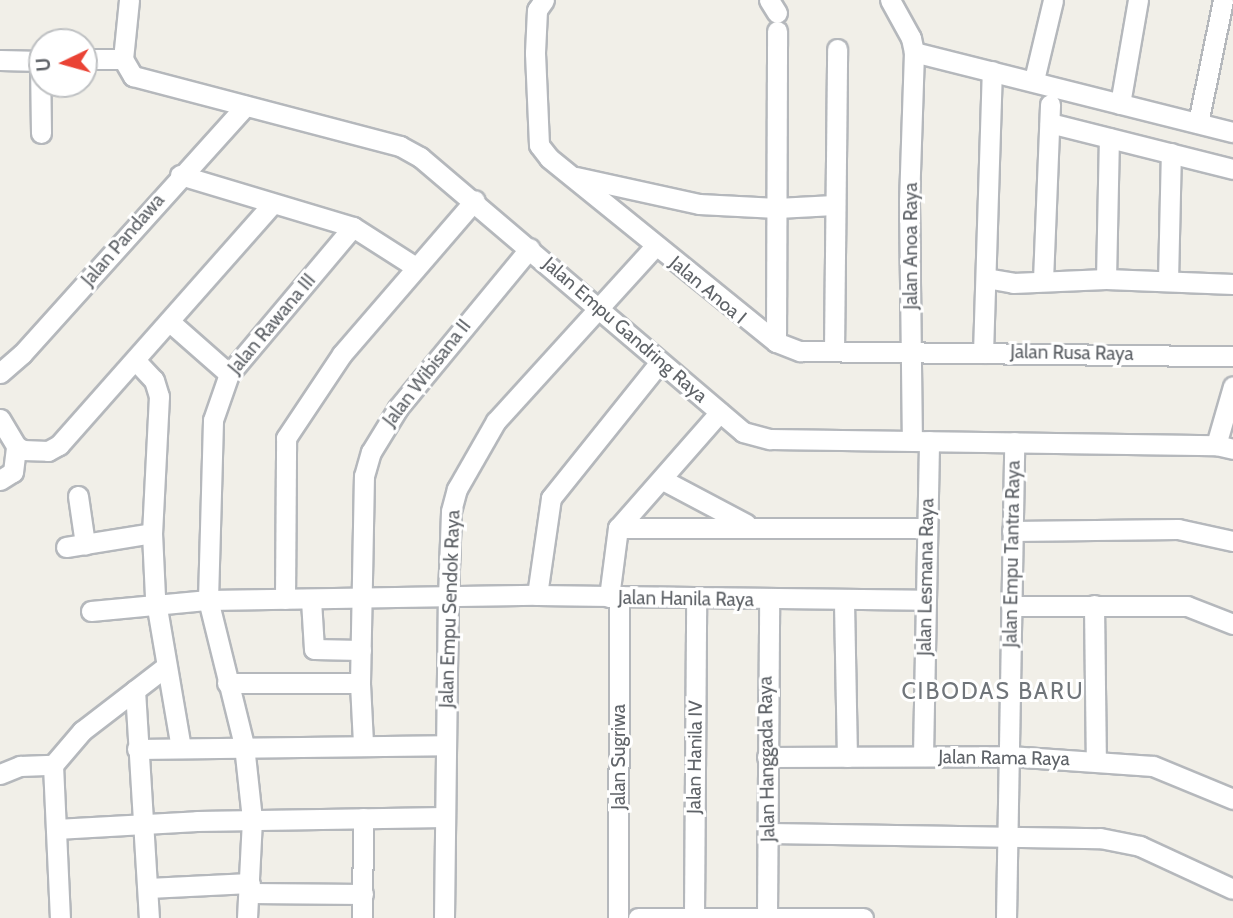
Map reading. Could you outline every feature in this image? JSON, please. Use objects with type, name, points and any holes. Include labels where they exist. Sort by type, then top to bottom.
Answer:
[{"type":"street","points":[[98,59],[122,59],[129,0]]},
{"type":"street","name":"Jalan Anoa I","points":[[544,0],[537,10],[535,52],[539,145],[571,176],[776,342],[800,351],[912,354]]},
{"type":"street","points":[[890,0],[911,38],[914,52],[1233,132]]},
{"type":"street","points":[[1034,80],[1053,0]]},
{"type":"street","points":[[1120,104],[1138,0]]},
{"type":"street","points":[[1198,123],[1223,0]]},
{"type":"street","points":[[774,14],[776,342]]},
{"type":"street","points":[[834,351],[837,49]]},
{"type":"street","name":"Jalan Anoa Raya","points":[[914,52],[912,354],[920,441]]},
{"type":"street","name":"Jalan Empu Gandring Raya","points":[[122,59],[133,76],[400,146],[438,168],[743,432],[771,439],[1225,447]]},
{"type":"street","points":[[0,60],[28,61]]},
{"type":"street","points":[[983,352],[992,71]]},
{"type":"street","points":[[41,98],[41,134]]},
{"type":"street","name":"Jalan Pandawa","points":[[0,373],[22,354],[180,175],[245,106]]},
{"type":"street","points":[[1043,280],[1050,113],[1109,138],[1233,169]]},
{"type":"street","points":[[1106,279],[1109,138]]},
{"type":"street","points":[[1168,281],[1171,153]]},
{"type":"street","points":[[180,175],[271,205],[354,227],[414,266]]},
{"type":"street","points":[[571,176],[699,204],[777,208],[834,205]]},
{"type":"street","points":[[285,600],[284,456],[294,424],[342,354],[414,266],[475,200]]},
{"type":"street","points":[[16,446],[34,452],[59,445],[271,205]]},
{"type":"street","name":"Jalan Rawana III","points":[[247,918],[252,819],[244,745],[208,600],[213,420],[229,374],[354,227]]},
{"type":"street","name":"Jalan Empu Sendok Raya","points":[[444,918],[451,511],[465,469],[496,421],[655,246]]},
{"type":"street","name":"Jalan Wibisana II","points":[[363,743],[360,650],[364,476],[371,452],[398,408],[530,248]]},
{"type":"street","points":[[986,278],[1013,283],[1106,279],[1233,285]]},
{"type":"street","points":[[170,322],[229,374]]},
{"type":"street","name":"Jalan Rusa Raya","points":[[912,354],[983,352],[1233,356]]},
{"type":"street","points":[[136,361],[154,380],[159,396],[152,533],[156,604],[181,748]]},
{"type":"street","points":[[537,595],[551,498],[660,362]]},
{"type":"street","points":[[1225,447],[1233,386]]},
{"type":"street","points":[[618,528],[720,412]]},
{"type":"street","points":[[0,419],[16,446],[13,472],[0,480]]},
{"type":"street","name":"Jalan Lesmana Raya","points":[[920,441],[926,528],[923,756]]},
{"type":"street","name":"Jalan Empu Tantra Raya","points":[[1006,918],[1010,835],[1014,442]]},
{"type":"street","points":[[663,480],[748,525]]},
{"type":"street","points":[[78,496],[76,545],[152,533]]},
{"type":"street","points":[[618,528],[748,525],[926,528]]},
{"type":"street","name":"Jalan Sugriwa","points":[[618,528],[614,597],[618,918]]},
{"type":"street","points":[[1012,531],[1178,529],[1233,541]]},
{"type":"street","name":"Jalan Hanila Raya","points":[[91,611],[208,600],[361,600],[537,595],[844,602],[924,600]]},
{"type":"street","name":"Jalan Hanila IV","points":[[694,915],[695,598]]},
{"type":"street","points":[[311,600],[314,649],[360,650]]},
{"type":"street","name":"Jalan Hanggada Raya","points":[[767,916],[769,601]]},
{"type":"street","points":[[844,602],[847,757]]},
{"type":"street","points":[[1094,605],[1096,761]]},
{"type":"street","points":[[1011,606],[1187,606],[1233,624]]},
{"type":"street","points":[[60,918],[53,765],[82,731],[165,667]]},
{"type":"street","points":[[227,683],[360,683]]},
{"type":"street","points":[[135,690],[141,823],[149,918]]},
{"type":"street","points":[[137,749],[363,743],[445,745]]},
{"type":"street","name":"Jalan Rama Raya","points":[[767,757],[1009,756],[1153,765],[1233,799]]},
{"type":"street","points":[[0,774],[20,766],[53,765]]},
{"type":"street","points":[[56,829],[252,819],[445,817]]},
{"type":"street","points":[[362,918],[363,818]]},
{"type":"street","points":[[769,833],[1100,838],[1140,846],[1233,889]]},
{"type":"street","points":[[148,888],[250,888],[362,894]]},
{"type":"street","points":[[638,918],[694,915],[863,918]]},
{"type":"district","name":"CIBODAS BARU","points":[[993,691]]}]
